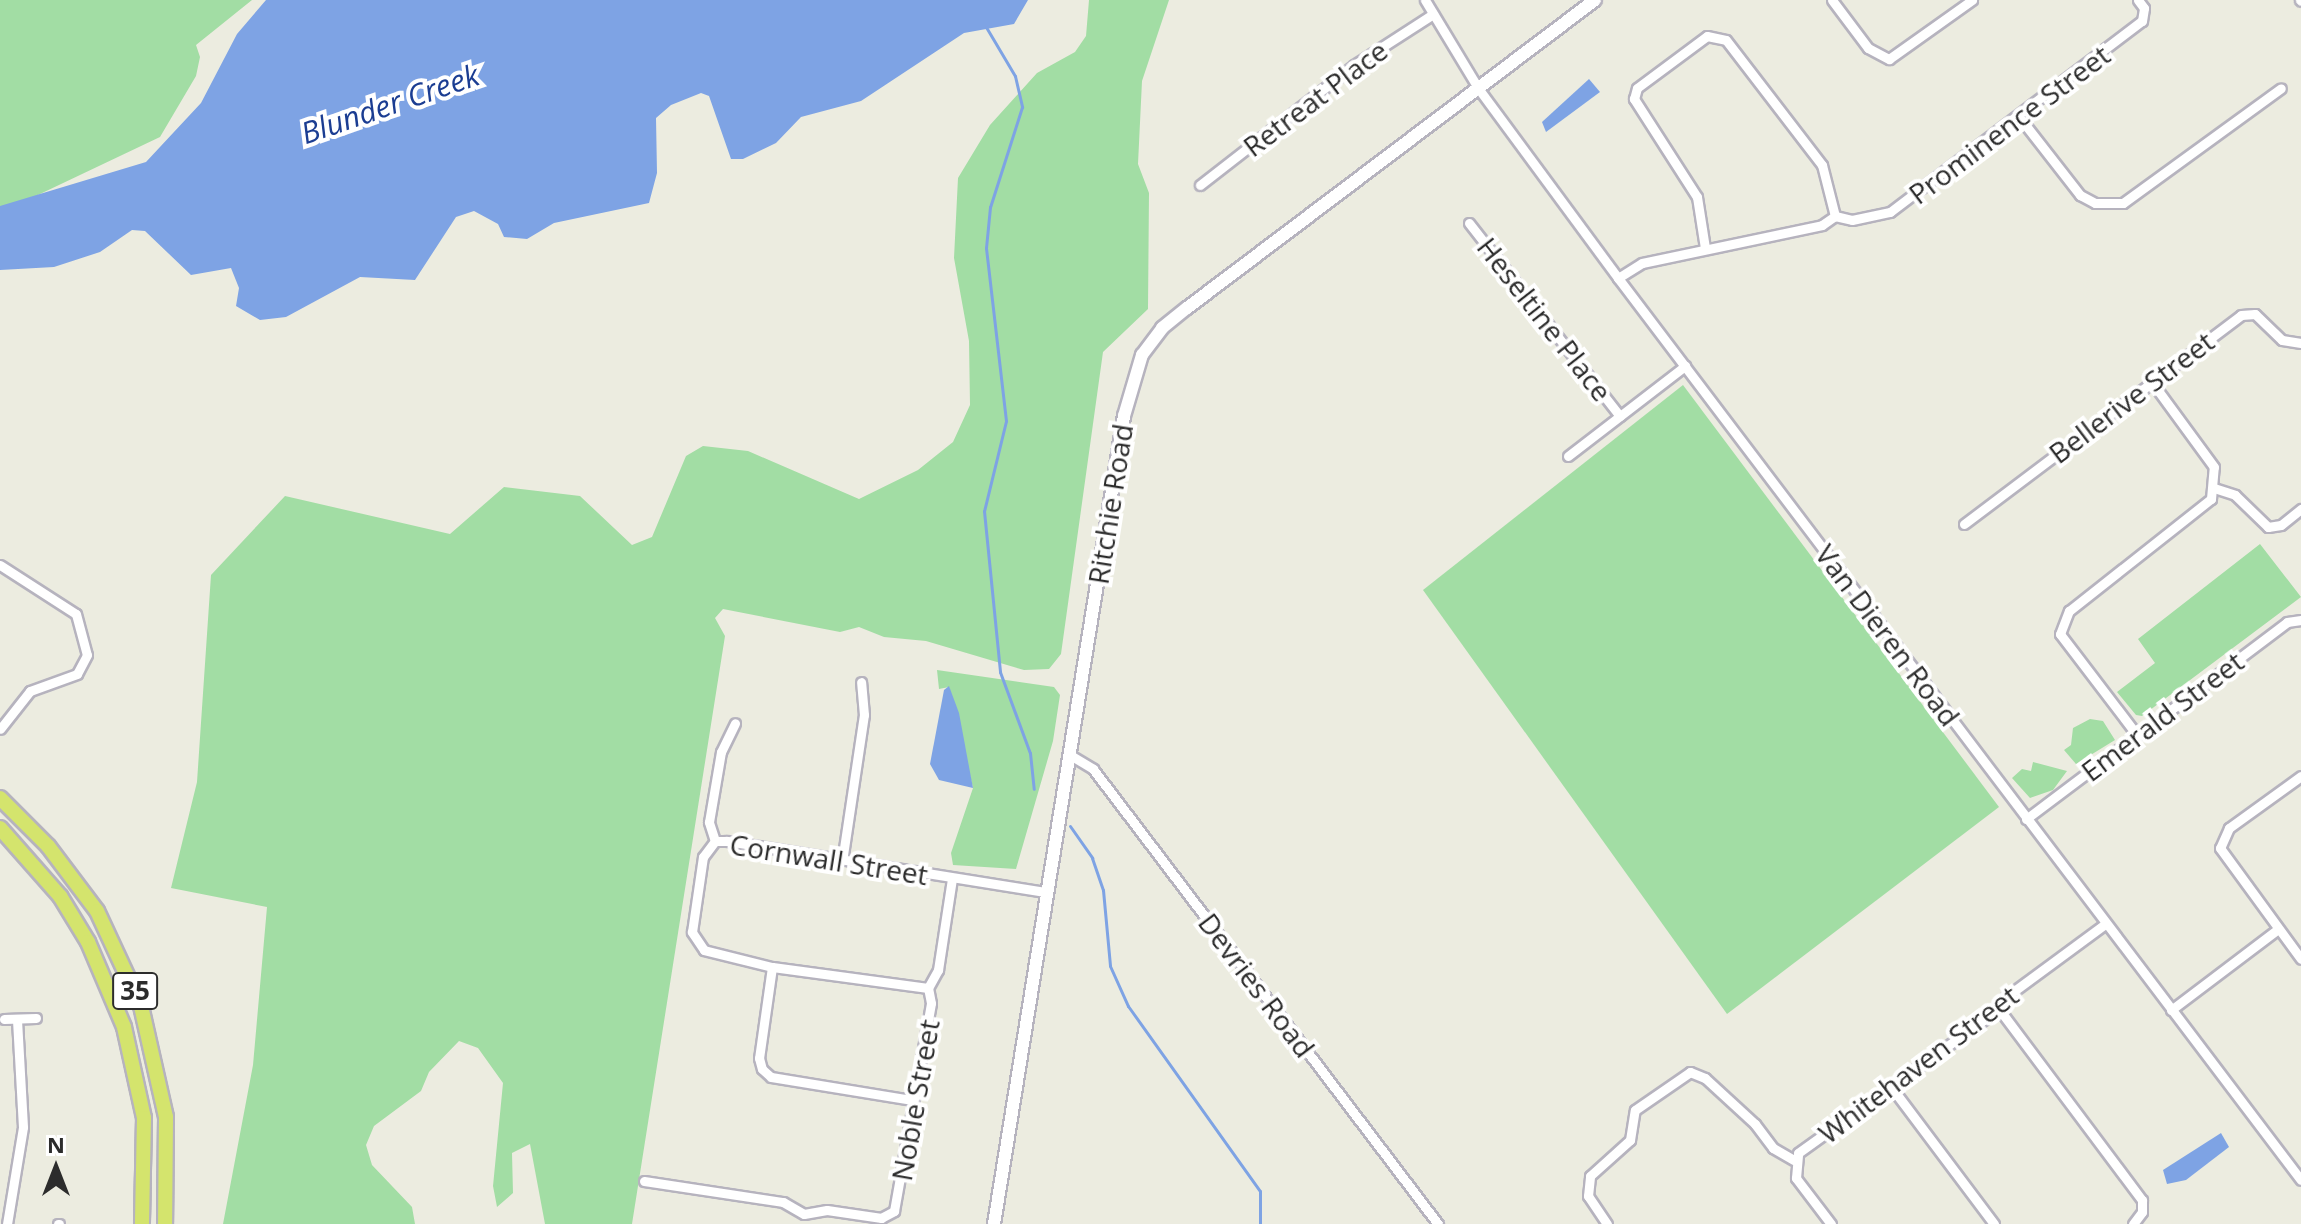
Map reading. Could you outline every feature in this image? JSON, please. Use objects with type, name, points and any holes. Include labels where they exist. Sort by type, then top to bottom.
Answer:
[{"type":"main road","name":"35","points":[[0,798],[48,846],[84,893],[136,992],[159,1069],[166,1117],[165,1224]]},
{"type":"main road","name":"35","points":[[0,828],[60,896],[94,953],[124,1027],[144,1118],[142,1224]]},
{"type":"street","name":"Van Dieren Road","points":[[1425,0],[1478,88],[1618,278],[2301,1180]]},
{"type":"street","name":"Ritchie Road","points":[[994,1224],[1124,416],[1142,355],[1162,328],[1187,308],[1595,0]]},
{"type":"street","points":[[1832,0],[1868,48],[1889,59],[1972,0]]},
{"type":"street","name":"Prominence Street","points":[[1618,278],[1642,263],[1822,225],[1835,216],[1852,220],[1890,212],[2020,118],[2142,21],[2144,8],[2138,0]]},
{"type":"street","name":"Retreat Place","points":[[1200,185],[1354,65],[1433,14]]},
{"type":"street","points":[[1705,248],[1697,197],[1634,99],[1637,88],[1707,36],[1726,40],[1822,165],[1835,216]]},
{"type":"street","points":[[2020,118],[2080,195],[2095,203],[2123,203],[2281,88]]},
{"type":"street","name":"Heseltine Place","points":[[1469,223],[1620,416]]},
{"type":"street","name":"Bellerive Street","points":[[1964,524],[2241,315],[2255,314],[2282,340],[2301,343]]},
{"type":"street","points":[[1568,456],[1685,366]]},
{"type":"street","points":[[2137,735],[2065,643],[2061,622],[2202,510],[2214,488],[2214,467],[2151,381]]},
{"type":"street","points":[[2214,488],[2235,495],[2254,519],[2268,527],[2281,525],[2301,509]]},
{"type":"street","points":[[0,565],[76,614],[87,655],[77,674],[30,691],[0,729]]},
{"type":"street","name":"Emerald Street","points":[[2026,819],[2287,622],[2301,620]]},
{"type":"street","points":[[843,855],[864,715],[861,682]]},
{"type":"street","points":[[715,841],[709,822],[721,752],[735,723]]},
{"type":"street","name":"Devries Road","points":[[1070,755],[1093,769],[1438,1224]]},
{"type":"street","points":[[2301,776],[2229,828],[2220,848],[2301,959]]},
{"type":"street","name":"Cornwall Street","points":[[928,988],[772,967],[697,944],[692,932],[703,857],[715,841],[843,855],[952,878],[1047,892]]},
{"type":"street","name":"Noble Street","points":[[644,1181],[783,1202],[803,1219],[827,1210],[881,1218],[894,1211],[911,1100],[931,1003],[928,988],[938,970],[952,878]]},
{"type":"street","name":"Whitehaven Street","points":[[1831,1224],[1796,1178],[1794,1160],[1892,1088],[1907,1072],[1999,1009],[2006,997],[2105,924]]},
{"type":"street","points":[[2171,1010],[2278,929]]},
{"type":"street","points":[[772,967],[759,1058],[762,1069],[771,1077],[911,1100]]},
{"type":"street","points":[[1999,1009],[2142,1200],[2142,1212],[2133,1224]]},
{"type":"street","points":[[4,1019],[36,1018]]},
{"type":"street","points":[[7,1224],[23,1127],[17,1019]]},
{"type":"street","points":[[1607,1224],[1588,1196],[1590,1176],[1630,1140],[1635,1110],[1690,1072],[1705,1078],[1755,1124],[1773,1148],[1794,1160]]},
{"type":"street","points":[[1892,1088],[1994,1224]]},
{"type":"green space","points":[[0,0],[252,0],[196,45],[200,57],[196,76],[160,137],[0,213]]},
{"type":"green space","points":[[1089,0],[1169,0],[1142,81],[1138,164],[1149,193],[1148,309],[1103,352],[1061,654],[1049,669],[1024,670],[926,641],[884,637],[859,627],[840,632],[723,609],[715,618],[725,636],[632,1224],[545,1224],[530,1144],[512,1153],[513,1193],[497,1207],[493,1186],[503,1083],[478,1048],[459,1041],[429,1072],[421,1091],[374,1126],[366,1145],[372,1165],[412,1207],[415,1224],[223,1224],[253,1065],[267,907],[171,888],[197,782],[211,575],[285,496],[450,534],[504,487],[580,496],[632,545],[652,537],[686,456],[703,446],[748,451],[859,499],[918,470],[953,442],[970,405],[969,341],[954,258],[958,178],[990,125],[1037,73],[1075,52],[1086,36]]},
{"type":"green space","points":[[1683,385],[1999,807],[1727,1014],[1423,590]]},
{"type":"green space","points":[[2260,544],[2301,597],[2142,716],[2136,715],[2117,692],[2155,663],[2138,639]]},
{"type":"green space","points":[[937,670],[1054,687],[1060,695],[1053,741],[1016,869],[953,865],[951,853],[973,788],[949,687],[939,689]]},
{"type":"green space","points":[[2090,719],[2103,721],[2115,740],[2076,764],[2064,750],[2071,745],[2073,728]]},
{"type":"green space","points":[[2033,762],[2067,771],[2053,790],[2030,798],[2012,778],[2022,769],[2031,771]]},
{"type":"water","name":"Blunder Creek","points":[[266,0],[1028,0],[1014,24],[964,33],[861,101],[801,117],[776,143],[743,159],[731,159],[709,96],[701,93],[671,105],[656,118],[657,173],[649,203],[554,223],[527,239],[504,237],[498,224],[474,211],[456,217],[415,280],[360,277],[286,317],[260,320],[236,306],[239,288],[231,268],[191,275],[145,231],[132,230],[100,252],[54,267],[0,270],[0,206],[146,162],[201,103],[237,34]]},
{"type":"water","points":[[1589,79],[1600,92],[1546,132],[1542,122]]},
{"type":"water","points":[[949,686],[959,713],[973,788],[939,780],[930,764],[944,690]]},
{"type":"water","points":[[2221,1133],[2229,1147],[2186,1180],[2167,1184],[2163,1170]]},
{"type":"waterway","points":[[986,27],[1015,76],[1022,107],[990,207],[986,248],[1006,421],[984,511],[1000,672],[1030,753],[1034,789]]},
{"type":"waterway","points":[[1070,826],[1092,858],[1103,890],[1110,966],[1128,1006],[1260,1191],[1260,1224]]}]
